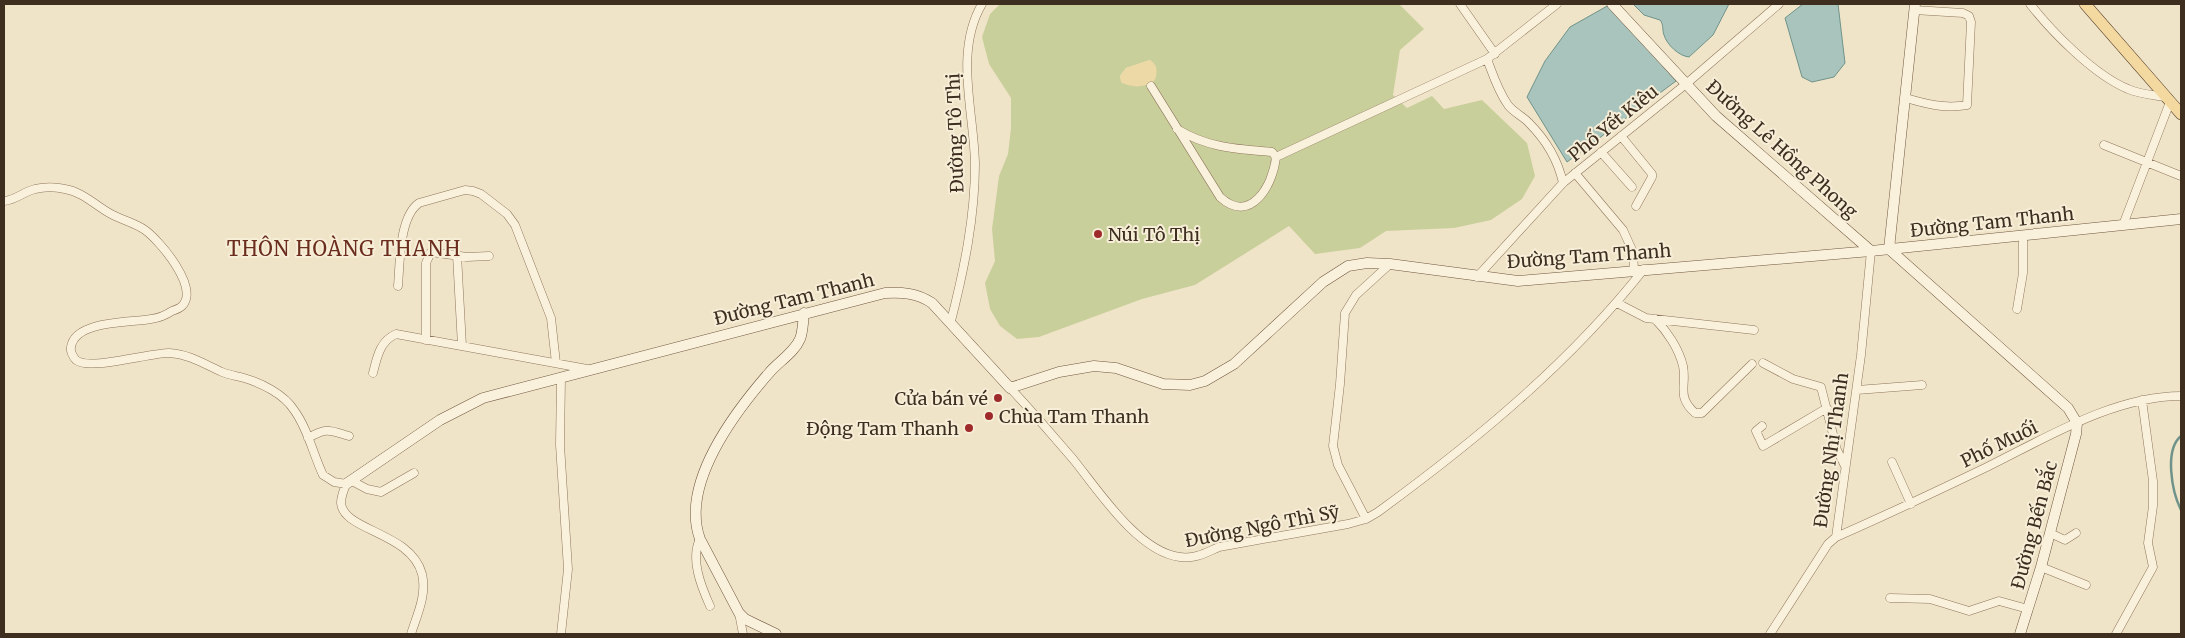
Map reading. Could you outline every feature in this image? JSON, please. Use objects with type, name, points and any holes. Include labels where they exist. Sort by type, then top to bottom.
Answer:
[{"type":"main road","points":[[2084,4],[2181,114]]},
{"type":"street","name":"Đường Tô Thị","points":[[951,321],[965,269],[974,173],[973,128],[968,94],[969,34],[975,16],[982,4]]},
{"type":"street","points":[[1460,4],[1495,54]]},
{"type":"street","points":[[1276,157],[1487,59],[1524,28],[1557,4]]},
{"type":"street","name":"Đường Lê Hồng Phong","points":[[1612,4],[1716,116],[1871,251]]},
{"type":"street","name":"Phố Yết Kiêu","points":[[1477,277],[1563,183],[1686,84],[1779,4]]},
{"type":"street","points":[[2030,4],[2055,34],[2108,78],[2133,91],[2168,100],[2123,225]]},
{"type":"street","points":[[1906,98],[1948,107],[1967,105],[1971,22],[1969,16],[1963,13],[1914,7],[1889,249],[2068,408],[2077,423]]},
{"type":"street","points":[[1487,59],[1508,105],[1517,115],[1528,121],[1548,145],[1561,172],[1563,183]]},
{"type":"street","points":[[1151,86],[1220,197],[1232,206],[1243,208],[1255,202],[1273,174],[1276,157],[1272,152],[1239,150],[1203,143],[1178,129]]},
{"type":"street","points":[[1621,136],[1652,174],[1636,206]]},
{"type":"street","points":[[2104,145],[2181,176]]},
{"type":"street","points":[[1601,152],[1632,187]]},
{"type":"street","points":[[1575,173],[1624,230],[1639,269]]},
{"type":"street","points":[[4,201],[13,201],[34,189],[44,188],[56,187],[79,194],[155,238],[171,258],[186,285],[186,298],[183,305],[167,315],[93,327],[74,336],[70,351],[75,360],[82,364],[102,363],[168,353],[185,356],[223,372],[246,378],[270,389],[285,400],[294,409],[323,475],[334,482],[349,483],[381,492],[414,473]]},
{"type":"street","points":[[398,286],[401,247],[409,213],[414,206],[418,203],[465,190],[481,194],[507,214],[515,225],[551,318],[556,363]]},
{"type":"street","name":"Đường Tam Thanh","points":[[349,483],[440,420],[483,398],[870,295],[900,292],[924,297],[951,321],[1010,388],[1058,372],[1094,366],[1116,368],[1163,384],[1190,385],[1205,381],[1234,364],[1332,274],[1348,266],[1367,263],[1390,264],[1518,281],[1639,269],[1871,251],[2181,219]]},
{"type":"street","points":[[2017,310],[2023,273],[2023,235]]},
{"type":"street","name":"Đường Nhị Thanh","points":[[1770,634],[1828,544],[1836,537],[1857,390],[1871,251]]},
{"type":"street","points":[[426,340],[426,263],[428,255],[431,252],[468,257],[489,256]]},
{"type":"street","points":[[457,255],[462,346]]},
{"type":"street","points":[[1366,519],[1338,465],[1333,446],[1345,312],[1356,295],[1390,264]]},
{"type":"street","name":"Đường Ngô Thì Sỹ","points":[[1010,388],[1042,423],[1115,513],[1159,550],[1178,557],[1196,558],[1220,547],[1348,524],[1366,519],[1473,441],[1564,358],[1616,303],[1639,269]]},
{"type":"street","points":[[1616,303],[1639,316],[1754,330]]},
{"type":"street","points":[[776,634],[744,619],[739,613],[700,539],[696,527],[696,506],[699,488],[713,453],[742,405],[800,340],[804,313]]},
{"type":"street","points":[[1655,319],[1663,327],[1680,356],[1684,373],[1683,397],[1686,404],[1695,413],[1702,413],[1752,364]]},
{"type":"street","points":[[373,373],[383,344],[396,334],[587,370]]},
{"type":"street","points":[[1763,363],[1797,381],[1818,385],[1823,390],[1836,450],[1845,466]]},
{"type":"street","points":[[561,378],[560,445],[568,569],[561,634]]},
{"type":"street","points":[[1857,390],[1922,385]]},
{"type":"street","name":"Phố Muối","points":[[1836,537],[1911,504],[2077,423],[2142,400],[2181,396]]},
{"type":"street","points":[[2116,634],[2153,566],[2148,543],[2153,506],[2153,481],[2142,400]]},
{"type":"street","points":[[1762,426],[1756,431],[1763,446],[1827,408]]},
{"type":"street","name":"Đường Bến Bắc","points":[[2020,634],[2041,567],[2076,434],[2077,423]]},
{"type":"street","points":[[308,438],[323,430],[331,430],[349,436]]},
{"type":"street","points":[[1892,462],[1911,504]]},
{"type":"street","points":[[349,483],[341,503],[348,515],[359,524],[397,542],[417,563],[422,575],[422,595],[411,634]]},
{"type":"street","points":[[2050,533],[2066,540],[2076,533]]},
{"type":"street","points":[[700,539],[697,552],[698,573],[710,606]]},
{"type":"street","points":[[2041,567],[2086,585]]},
{"type":"street","points":[[1890,598],[1930,599],[1970,611],[1999,601],[2028,609]]},
{"type":"street","points":[[739,613],[743,634]]},
{"type":"green space","points":[[1000,4],[1399,4],[1424,29],[1400,50],[1393,95],[1407,108],[1432,96],[1444,109],[1482,100],[1527,143],[1535,176],[1522,199],[1491,220],[1454,228],[1386,231],[1360,248],[1315,254],[1289,226],[1195,285],[1142,299],[1039,337],[1017,339],[1000,326],[990,309],[985,283],[995,261],[992,229],[999,176],[1008,154],[1011,128],[1011,98],[989,64],[982,37],[990,14]],"holes":[[[1150,60],[1156,67],[1155,79],[1141,86],[1122,83],[1120,76],[1126,68]]]},
{"type":"sand","points":[[1150,60],[1155,64],[1156,75],[1154,81],[1138,86],[1121,82],[1120,76],[1126,68]]},
{"type":"water","points":[[1633,4],[1729,4],[1713,35],[1689,57],[1677,52],[1668,43],[1660,20],[1644,15]]},
{"type":"water","points":[[1803,4],[1838,4],[1845,63],[1834,77],[1812,82],[1802,77],[1785,18]]},
{"type":"water","points":[[1609,5],[1676,81],[1567,162],[1527,97],[1545,61],[1570,27]]},
{"type":"waterway","points":[[2181,436],[2176,442],[2171,461],[2175,493],[2181,510]]},
{"type":"place","name":"Núi Tô Thị","points":[[1098,234]]},
{"type":"place","name":"Cửa bán vé","points":[[998,398]]},
{"type":"place","name":"Chùa Tam Thanh","points":[[989,416]]},
{"type":"place","name":"Động Tam Thanh","points":[[969,428]]},
{"type":"district","name":"THÔN HOÀNG THANH","points":[[344,248]]}]
